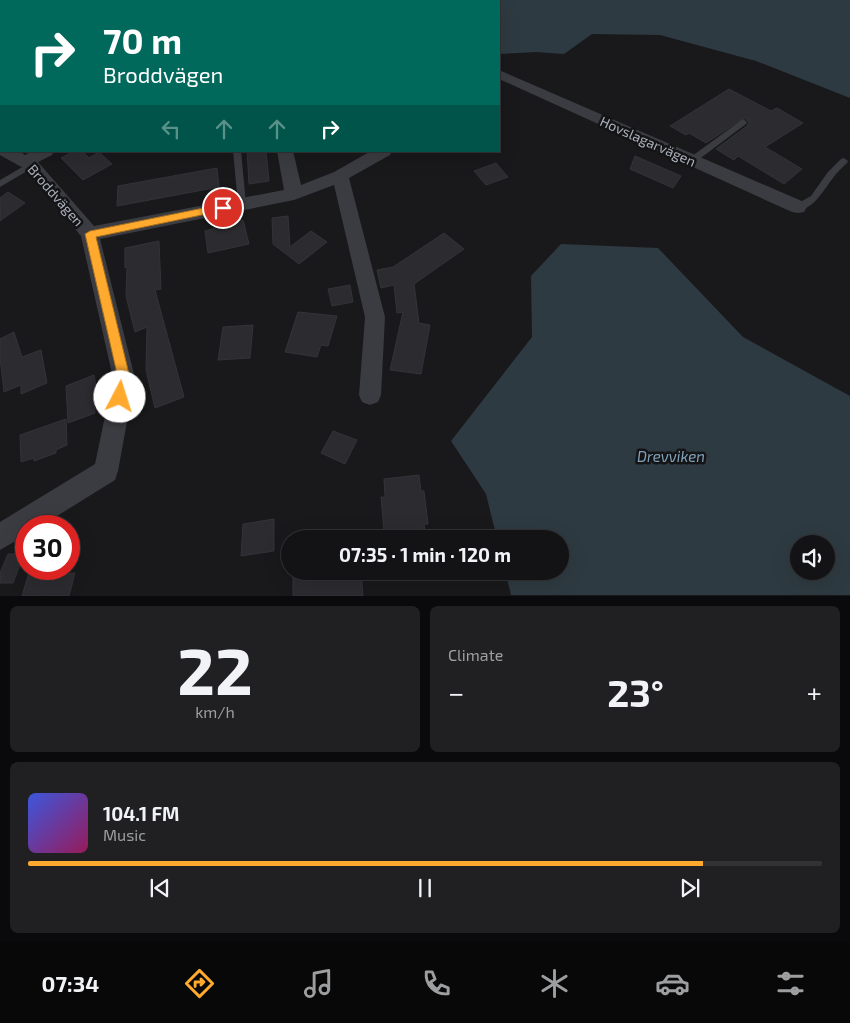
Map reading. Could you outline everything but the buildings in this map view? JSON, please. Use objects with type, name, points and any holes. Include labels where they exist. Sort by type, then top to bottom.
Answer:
[{"type":"street","name":"Hovslagarvägen","points":[[502,79],[798,207]]},
{"type":"street","name":"Broddvägen","points":[[7,152],[29,163],[90,234],[294,194],[340,176],[382,152]]},
{"type":"street","points":[[29,163],[45,152]]},
{"type":"street","points":[[285,152],[294,194]]},
{"type":"street","points":[[340,176],[375,317],[370,395]]},
{"type":"street","points":[[0,537],[106,471],[124,378],[90,234]]},
{"type":"lane","points":[[691,161],[743,122]]},
{"type":"lane","points":[[237,152],[242,204]]},
{"type":"lane","points":[[798,207],[814,198],[831,174],[844,161]]},
{"type":"lane","points":[[0,184],[29,163]]},
{"type":"water","points":[[500,0],[850,0],[850,98],[756,61],[660,35],[592,34],[564,54],[536,52],[500,54]]},
{"type":"water","name":"Drevviken","points":[[561,244],[658,248],[743,337],[850,396],[850,595],[511,595],[507,580],[569,580],[569,530],[495,530],[486,494],[451,441],[532,337],[531,276]]},
{"type":"route","points":[[120,397],[124,378],[90,234],[223,208]]}]
